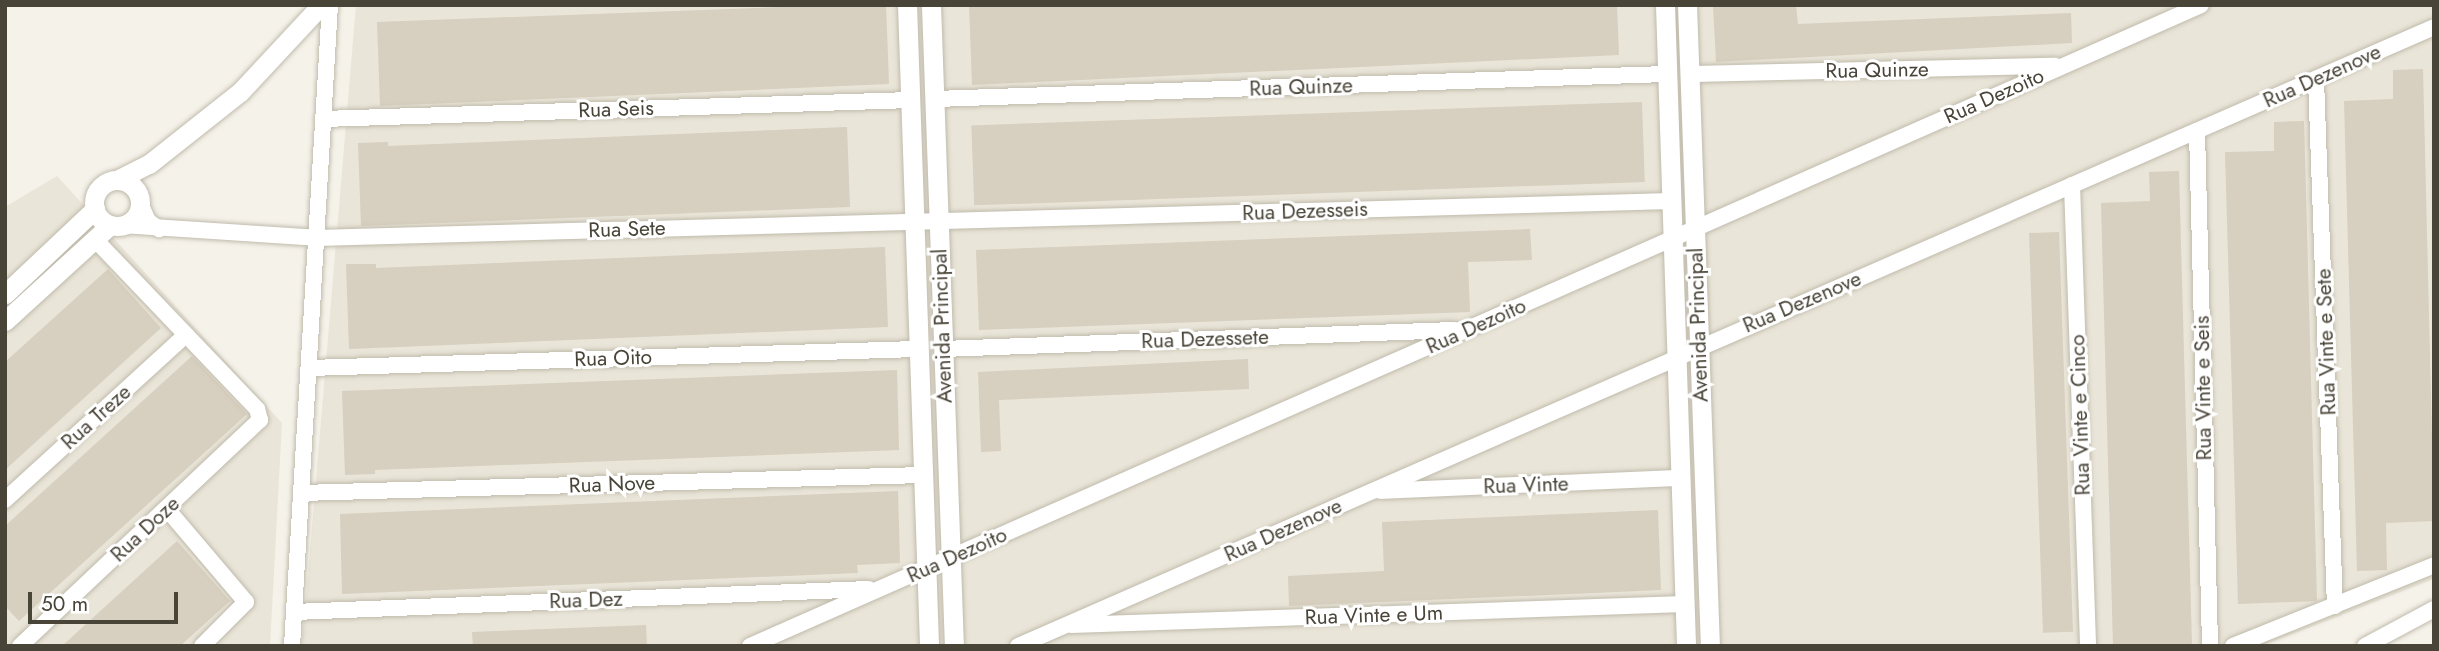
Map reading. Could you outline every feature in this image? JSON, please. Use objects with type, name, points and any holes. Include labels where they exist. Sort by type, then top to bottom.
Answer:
[{"type":"street","points":[[5,294],[95,209],[98,190],[149,164],[240,92],[321,5]]},
{"type":"street","points":[[292,646],[330,5]]},
{"type":"street","name":"Avenida Principal","points":[[907,5],[929,646]]},
{"type":"street","name":"Avenida Principal","points":[[931,5],[954,646]]},
{"type":"street","name":"Avenida Principal","points":[[1665,5],[1686,646]]},
{"type":"street","name":"Avenida Principal","points":[[1687,5],[1710,646]]},
{"type":"street","name":"Rua Dezoito","points":[[750,646],[2201,5]]},
{"type":"street","name":"Rua Dezenove","points":[[1018,646],[2434,27]]},
{"type":"street","name":"Rua Quinze","points":[[1690,74],[2064,66]]},
{"type":"street","name":"Rua Quinze","points":[[934,99],[1667,74]]},
{"type":"street","name":"Rua Vinte e Sete","points":[[2316,79],[2335,606]]},
{"type":"street","name":"Rua Seis","points":[[323,119],[910,100]]},
{"type":"street","name":"Rua Vinte e Seis","points":[[2197,131],[2210,646]]},
{"type":"street","points":[[5,321],[116,225],[135,217],[149,164]]},
{"type":"street","points":[[117,180],[130,185],[148,221],[159,229]]},
{"type":"street","name":"Rua Vinte e Cinco","points":[[2072,185],[2088,646]]},
{"type":"street","name":"Rua Dezesseis","points":[[939,221],[1671,201]]},
{"type":"street","points":[[95,209],[116,225]]},
{"type":"street","name":"Rua Sete","points":[[116,225],[316,238],[939,221]]},
{"type":"street","points":[[101,246],[186,335]]},
{"type":"street","name":"Rua Dezessete","points":[[943,349],[1466,330]]},
{"type":"street","name":"Rua Doze","points":[[20,646],[256,426],[260,419],[257,409],[186,335]]},
{"type":"street","name":"Rua Treze","points":[[5,500],[186,335]]},
{"type":"street","name":"Rua Oito","points":[[309,368],[918,349]]},
{"type":"street","name":"Rua Nove","points":[[301,493],[923,475]]},
{"type":"street","name":"Rua Vinte","points":[[1371,491],[1680,478]]},
{"type":"street","points":[[167,509],[246,602],[202,646]]},
{"type":"street","points":[[2232,646],[2434,565]]},
{"type":"street","name":"Rua Dez","points":[[294,612],[878,589]]},
{"type":"street","name":"Rua Vinte e Um","points":[[1063,626],[1685,604]]},
{"type":"street","points":[[2365,646],[2434,609]]},
{"type":"shaded area","points":[[356,5],[2434,5],[2434,579],[2262,646],[302,646]]},
{"type":"shaded area","points":[[57,176],[282,423],[270,646],[5,646],[5,207]]},
{"type":"building","points":[[886,5],[889,84],[380,106],[377,22]]},
{"type":"building","points":[[969,5],[1617,5],[1619,55],[972,85]]},
{"type":"building","points":[[1713,5],[1796,5],[1798,24],[2071,13],[2072,43],[1716,62]]},
{"type":"building","points":[[2423,69],[2434,521],[2386,523],[2387,570],[2357,571],[2344,101],[2393,99],[2393,70]]},
{"type":"building","points":[[1642,102],[1645,182],[974,205],[971,125]]},
{"type":"building","points":[[2304,121],[2317,601],[2238,604],[2225,152],[2274,151],[2274,122]]},
{"type":"building","points":[[847,127],[850,207],[361,226],[358,143],[388,142],[388,146]]},
{"type":"building","points":[[2179,171],[2192,646],[2113,646],[2101,203],[2150,201],[2149,172]]},
{"type":"building","points":[[1530,229],[1532,260],[1468,262],[1470,312],[979,330],[976,250]]},
{"type":"building","points":[[2059,232],[2073,632],[2043,633],[2029,233]]},
{"type":"building","points":[[885,247],[888,327],[349,349],[346,264],[376,264],[376,268]]},
{"type":"building","points":[[108,269],[161,328],[5,470],[5,362]]},
{"type":"building","points":[[192,356],[247,414],[19,621],[5,606],[5,526]]},
{"type":"building","points":[[1248,359],[1249,389],[999,400],[1001,451],[981,452],[978,372]]},
{"type":"building","points":[[897,370],[899,450],[375,470],[375,474],[345,475],[342,391]]},
{"type":"building","points":[[898,491],[900,563],[857,565],[858,573],[342,594],[340,514]]},
{"type":"building","points":[[1658,510],[1661,590],[1289,606],[1288,576],[1384,571],[1382,522]]},
{"type":"building","points":[[177,541],[230,601],[180,646],[62,646]]},
{"type":"building","points":[[646,625],[647,646],[473,646],[472,632]]}]
